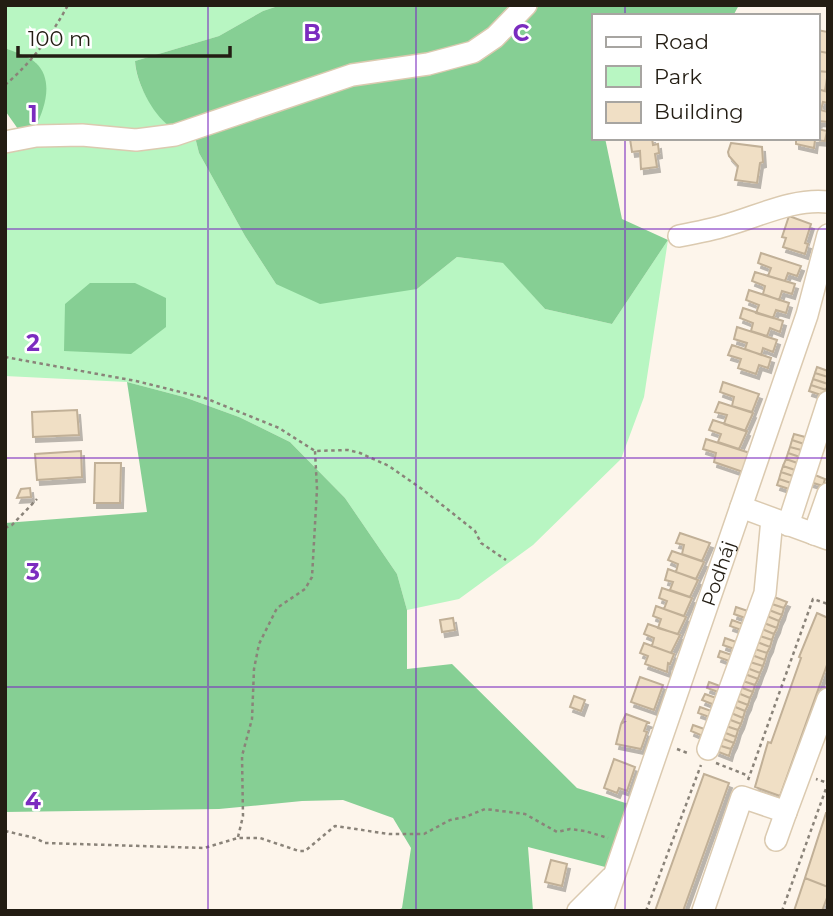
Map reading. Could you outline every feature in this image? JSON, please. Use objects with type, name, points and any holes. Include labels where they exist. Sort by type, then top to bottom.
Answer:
[{"type":"street","points":[[5,142],[36,136],[82,135],[136,140],[175,135],[352,75],[428,64],[473,52],[495,37],[526,5]]},
{"type":"street","points":[[679,236],[795,204],[809,201],[828,202]]},
{"type":"street","name":"Podháj","points":[[602,911],[807,315],[827,244]]},
{"type":"street","points":[[706,757],[765,593],[780,522],[828,402]]},
{"type":"street","points":[[741,508],[821,537],[828,494]]},
{"type":"street","points":[[776,840],[828,699]]},
{"type":"street","points":[[703,911],[742,797],[786,812]]},
{"type":"street","points":[[578,911],[614,874]]},
{"type":"path","points":[[5,85],[37,54],[68,5]]},
{"type":"path","points":[[5,357],[123,379],[205,398],[279,428],[315,451],[348,450],[389,466],[457,516],[475,531],[481,543],[506,560]]},
{"type":"path","points":[[238,838],[243,816],[242,756],[252,719],[254,669],[259,644],[277,608],[305,589],[312,577],[317,489],[315,451]]},
{"type":"path","points":[[5,528],[12,526],[37,499]]},
{"type":"path","points":[[742,797],[813,599],[828,604]]},
{"type":"path","points":[[660,742],[706,757],[749,776]]},
{"type":"path","points":[[646,911],[706,757]]},
{"type":"path","points":[[782,911],[828,783]]},
{"type":"path","points":[[5,831],[45,843],[204,848],[238,838],[260,838],[305,851],[335,826],[389,834],[424,834],[450,820],[485,808],[525,814],[557,832],[570,829],[609,839],[618,835],[627,837]]},
{"type":"green space","points":[[5,5],[281,5],[263,11],[219,36],[135,61],[138,79],[146,97],[170,127],[142,131],[36,126],[36,63],[5,48]]},
{"type":"green space","points":[[281,5],[739,5],[734,14],[592,14],[592,140],[605,140],[622,219],[668,240],[612,324],[545,309],[503,263],[457,257],[417,289],[320,304],[276,284],[245,236],[199,153],[195,137],[172,128],[151,105],[138,78],[135,61],[219,36],[263,11]]},
{"type":"green space","points":[[5,48],[33,61],[45,77],[45,103],[36,126],[18,129],[6,112]]},
{"type":"green space","points":[[195,137],[199,153],[245,236],[276,284],[417,289],[457,257],[504,263],[545,309],[612,324],[668,240],[644,397],[621,459],[533,545],[459,599],[407,610],[397,574],[345,498],[290,442],[239,417],[184,397],[127,382],[5,376],[5,150],[34,145]]},
{"type":"green space","points":[[90,283],[135,283],[166,298],[166,327],[131,354],[64,351],[65,304]]},
{"type":"green space","points":[[127,382],[184,397],[239,417],[290,442],[345,498],[397,574],[407,610],[407,669],[452,664],[577,788],[632,805],[613,869],[528,847],[533,911],[397,911],[402,908],[411,848],[393,818],[343,800],[219,809],[5,812],[5,523],[147,512]]},
{"type":"building","points":[[819,30],[828,32],[828,53],[819,51]]},
{"type":"building","points":[[819,51],[828,53],[828,72],[819,71]]},
{"type":"building","points":[[819,71],[828,72],[825,91],[819,90]]},
{"type":"building","points":[[819,90],[828,92],[828,103],[823,102],[821,110]]},
{"type":"building","points":[[819,110],[828,112],[828,122],[819,121]]},
{"type":"building","points":[[819,129],[827,131],[825,141],[815,140],[819,140]]},
{"type":"building","points":[[630,140],[652,140],[653,145],[658,144],[659,153],[655,154],[657,167],[641,169],[640,151],[632,152]]},
{"type":"building","points":[[796,140],[815,140],[814,148],[796,144]]},
{"type":"building","points":[[731,143],[762,147],[763,162],[760,163],[757,183],[735,180],[738,166],[729,156]]},
{"type":"building","points":[[789,216],[811,224],[805,243],[808,244],[805,254],[783,247],[786,238],[782,237]]},
{"type":"building","points":[[761,253],[801,266],[797,276],[788,273],[785,281],[768,276],[771,268],[758,263]]},
{"type":"building","points":[[755,272],[795,284],[792,294],[782,291],[779,300],[763,294],[765,286],[752,281]]},
{"type":"building","points":[[749,290],[789,303],[786,313],[776,310],[773,318],[756,313],[759,305],[746,300]]},
{"type":"building","points":[[743,308],[783,321],[780,332],[770,328],[767,336],[751,331],[753,323],[740,318]]},
{"type":"building","points":[[737,327],[777,340],[773,352],[763,348],[761,355],[745,349],[747,343],[734,339]]},
{"type":"building","points":[[732,345],[771,358],[768,368],[759,365],[756,374],[738,368],[741,359],[728,355]]},
{"type":"building","points":[[817,367],[828,371],[828,377],[815,373]]},
{"type":"building","points":[[815,373],[828,377],[828,384],[813,379]]},
{"type":"building","points":[[813,379],[828,384],[826,390],[811,385]]},
{"type":"building","points":[[723,382],[759,394],[752,412],[732,406],[734,397],[720,392]]},
{"type":"building","points":[[811,385],[826,390],[824,396],[809,391]]},
{"type":"building","points":[[719,402],[753,413],[745,431],[724,424],[727,415],[715,412]]},
{"type":"building","points":[[77,410],[79,435],[33,437],[32,412]]},
{"type":"building","points":[[713,420],[747,431],[739,449],[718,442],[721,434],[709,430]]},
{"type":"building","points":[[794,434],[809,438],[807,445],[792,440]]},
{"type":"building","points":[[706,439],[753,454],[746,473],[714,462],[716,453],[703,449]]},
{"type":"building","points":[[792,440],[807,445],[805,451],[790,447]]},
{"type":"building","points":[[790,447],[805,451],[803,458],[788,453]]},
{"type":"building","points":[[81,451],[82,477],[37,480],[35,454]]},
{"type":"building","points":[[788,453],[803,458],[800,464],[786,459]]},
{"type":"building","points":[[786,459],[800,464],[798,471],[783,466]]},
{"type":"building","points":[[95,463],[121,463],[120,503],[94,503]]},
{"type":"building","points":[[783,466],[798,471],[796,477],[781,472]]},
{"type":"building","points":[[781,472],[796,477],[794,484],[779,479]]},
{"type":"building","points":[[810,473],[825,479],[823,486],[807,481]]},
{"type":"building","points":[[779,479],[794,484],[792,490],[777,485]]},
{"type":"building","points":[[30,488],[31,497],[17,498],[21,489]]},
{"type":"building","points":[[680,533],[710,543],[702,561],[682,554],[684,545],[676,543]]},
{"type":"building","points":[[672,551],[704,562],[696,579],[676,572],[678,564],[668,560]]},
{"type":"building","points":[[668,569],[698,580],[690,597],[670,590],[673,582],[665,580]]},
{"type":"building","points":[[662,588],[692,598],[684,616],[664,609],[667,601],[659,598]]},
{"type":"building","points":[[774,597],[787,602],[784,608],[772,604]]},
{"type":"building","points":[[772,604],[784,608],[782,615],[769,610]]},
{"type":"building","points":[[656,606],[686,617],[678,634],[658,628],[661,619],[653,616]]},
{"type":"building","points":[[736,607],[751,612],[748,619],[734,614]]},
{"type":"building","points":[[769,610],[782,615],[779,621],[767,616]]},
{"type":"building","points":[[817,613],[828,618],[828,662],[780,796],[755,787],[768,742],[771,743],[801,658],[799,657]]},
{"type":"building","points":[[767,616],[779,621],[777,628],[764,623]]},
{"type":"building","points":[[453,618],[455,630],[442,632],[440,620]]},
{"type":"building","points":[[732,620],[746,625],[744,631],[730,626]]},
{"type":"building","points":[[764,623],[777,628],[774,634],[762,629]]},
{"type":"building","points":[[648,624],[680,635],[671,653],[652,646],[654,638],[644,634]]},
{"type":"building","points":[[762,629],[774,634],[772,640],[760,636]]},
{"type":"building","points":[[760,636],[772,640],[770,647],[757,642]]},
{"type":"building","points":[[725,638],[739,643],[737,650],[723,645]]},
{"type":"building","points":[[757,642],[770,647],[767,653],[755,649]]},
{"type":"building","points":[[644,643],[674,654],[670,664],[668,663],[667,672],[645,664],[648,656],[640,653]]},
{"type":"building","points":[[755,649],[767,653],[765,660],[752,655]]},
{"type":"building","points":[[720,651],[735,656],[732,662],[718,657]]},
{"type":"building","points":[[752,655],[765,660],[763,666],[750,662]]},
{"type":"building","points":[[750,662],[763,666],[760,673],[747,668]]},
{"type":"building","points":[[747,668],[760,673],[758,679],[745,674]]},
{"type":"building","points":[[745,674],[758,679],[755,685],[743,681]]},
{"type":"building","points":[[640,677],[663,685],[654,710],[631,702]]},
{"type":"building","points":[[743,681],[755,685],[753,692],[740,687]]},
{"type":"building","points":[[709,682],[723,687],[721,693],[707,688]]},
{"type":"building","points":[[740,687],[753,692],[750,698],[738,693]]},
{"type":"building","points":[[738,693],[750,698],[748,705],[735,700]]},
{"type":"building","points":[[705,694],[719,699],[717,706],[702,700]]},
{"type":"building","points":[[574,696],[585,700],[581,711],[570,707]]},
{"type":"building","points":[[735,700],[748,705],[745,711],[733,706]]},
{"type":"building","points":[[733,706],[745,711],[743,718],[731,713]]},
{"type":"building","points":[[700,707],[714,712],[712,718],[698,713]]},
{"type":"building","points":[[731,713],[743,718],[741,724],[728,719]]},
{"type":"building","points":[[626,714],[650,723],[647,723],[644,731],[647,732],[641,749],[616,744]]},
{"type":"building","points":[[728,719],[741,724],[738,730],[726,726]]},
{"type":"building","points":[[693,725],[707,730],[705,737],[691,731]]},
{"type":"building","points":[[726,726],[738,730],[736,737],[723,732]]},
{"type":"building","points":[[723,732],[736,737],[734,743],[721,738]]},
{"type":"building","points":[[721,738],[734,743],[731,749],[718,745]]},
{"type":"building","points":[[718,745],[731,749],[729,756],[716,751]]},
{"type":"building","points":[[614,759],[635,767],[627,791],[619,788],[617,793],[604,788]]},
{"type":"building","points":[[704,774],[729,783],[683,911],[655,911]]},
{"type":"building","points":[[828,813],[828,887],[805,878]]},
{"type":"building","points":[[551,860],[567,864],[562,886],[545,882]]},
{"type":"building","points":[[805,878],[828,887],[822,911],[794,911]]}]
